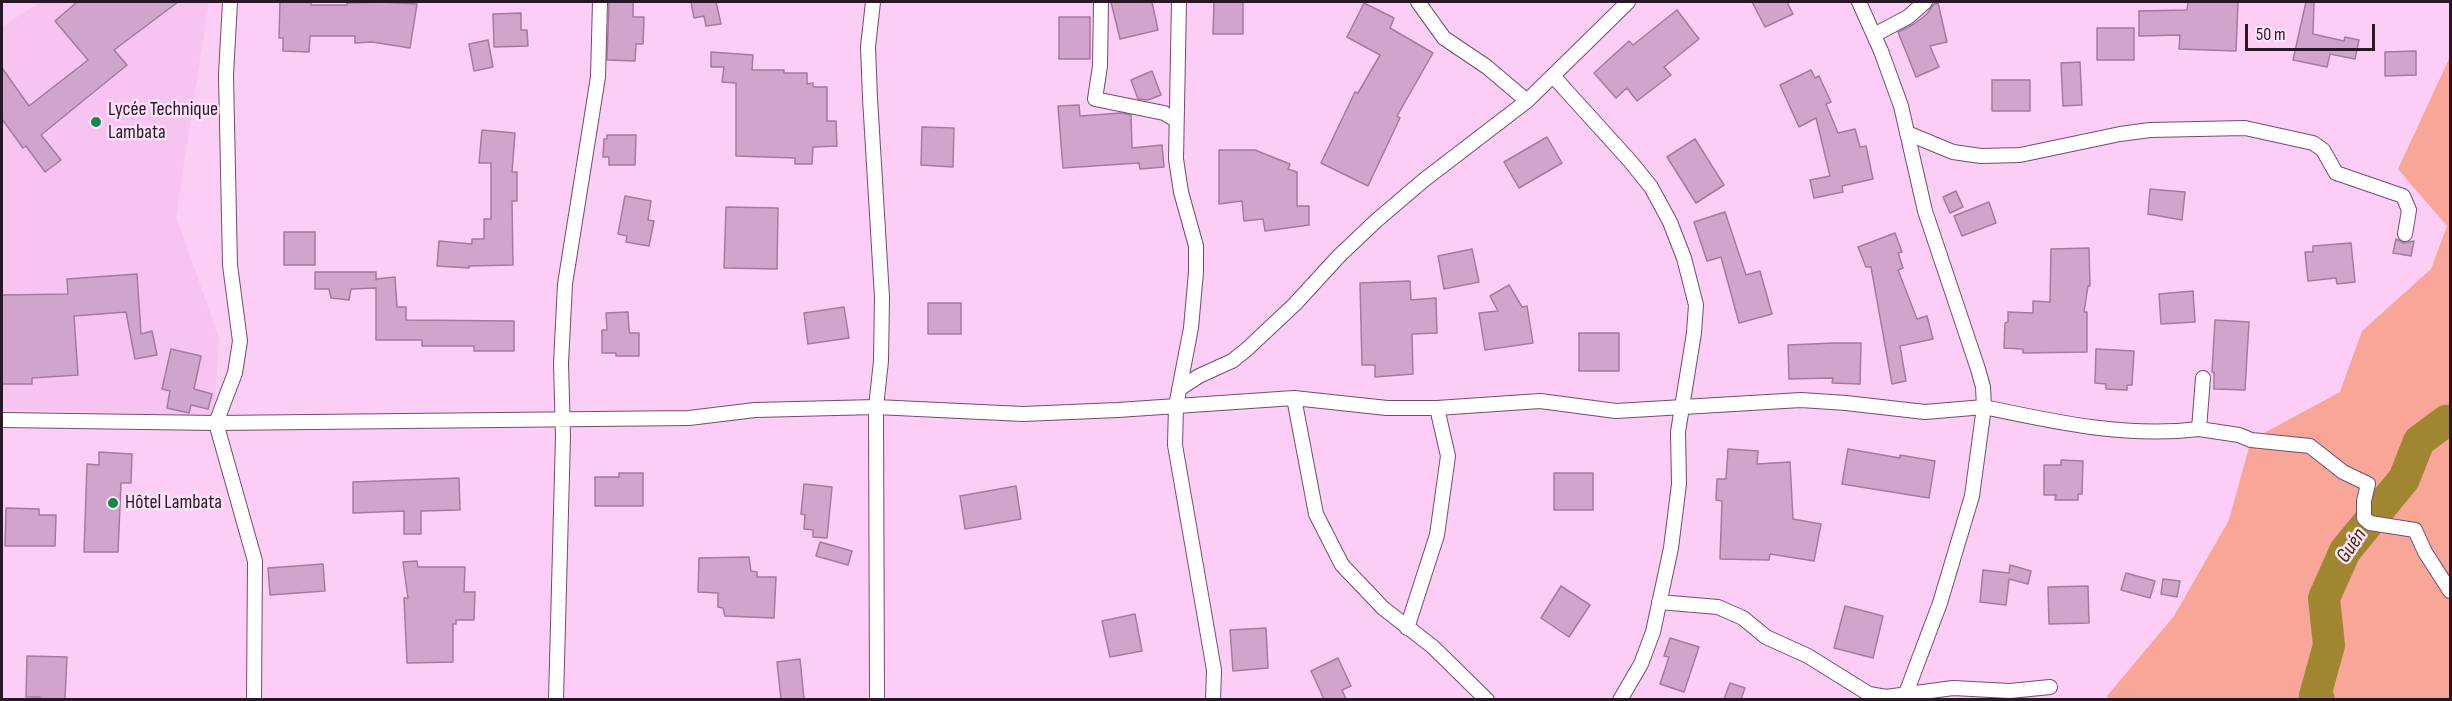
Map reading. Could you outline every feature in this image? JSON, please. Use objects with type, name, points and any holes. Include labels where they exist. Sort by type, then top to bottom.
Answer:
[{"type":"street","points":[[230,2],[226,75],[231,265],[240,341],[235,373],[216,423],[255,561],[254,699]]},
{"type":"street","points":[[556,699],[563,419],[561,363],[565,284],[598,77],[600,2]]},
{"type":"street","points":[[873,2],[868,47],[882,297],[881,361],[876,407],[877,699]]},
{"type":"street","points":[[1101,2],[1100,66],[1095,99],[1164,113],[1176,120]]},
{"type":"street","points":[[1179,2],[1176,159],[1181,192],[1196,246],[1196,272],[1191,328],[1176,406],[1175,445],[1214,670],[1213,699]]},
{"type":"street","points":[[1418,2],[1444,38],[1487,67],[1527,101]]},
{"type":"street","points":[[1179,389],[1199,376],[1232,361],[1246,350],[1295,304],[1339,256],[1377,220],[1424,180],[1527,101],[1628,2]]},
{"type":"street","points":[[1859,2],[1901,106],[1925,210],[1983,387],[1984,407],[1972,496],[1947,582],[1903,698]]},
{"type":"street","points":[[1874,35],[1908,17],[1925,2]]},
{"type":"street","points":[[1552,76],[1651,187],[1670,222],[1693,287],[1696,305],[1694,333],[1678,432],[1679,484],[1675,522],[1653,632],[1641,664],[1620,699]]},
{"type":"street","points":[[1907,134],[1953,152],[1981,156],[2020,155],[2150,130],[2245,128],[2288,136],[2313,143],[2323,150],[2336,173],[2403,196],[2409,210],[2405,234]]},
{"type":"street","points":[[2199,429],[2203,378]]},
{"type":"street","points":[[2,420],[216,423],[563,419],[689,417],[755,410],[876,407],[1023,414],[1294,398],[1387,408],[1437,408],[1540,401],[1616,411],[1801,400],[1925,412],[1984,407],[2078,427],[2136,431],[2199,429],[2239,435],[2250,440],[2310,446],[2343,472],[2368,484],[2364,501],[2364,518],[2370,523],[2415,530],[2425,552],[2451,591]]},
{"type":"street","points":[[1294,398],[1316,514],[1342,565],[1359,585],[1407,628],[1433,647],[1487,699]]},
{"type":"street","points":[[1407,628],[1437,535],[1448,456],[1437,408]]},
{"type":"street","points":[[1659,602],[1718,607],[1743,618],[1766,637],[1808,656],[1869,694],[1903,698],[1953,688],[2010,691],[2050,687]]},
{"type":"shaded area","name":"Lycée Technique Lambata","points":[[40,2],[209,2],[176,216],[219,338],[215,403],[210,416],[2,409],[2,27]]},
{"type":"shaded area","points":[[2450,57],[2450,699],[2109,700],[2107,696],[2174,616],[2229,520],[2251,440],[2340,392],[2362,331],[2431,269],[2447,226],[2398,169]]},
{"type":"building","points":[[77,2],[178,2],[114,50],[127,65],[41,135],[61,160],[45,172],[26,146],[23,148],[2,119],[2,68],[29,106],[88,60],[55,21]]},
{"type":"building","points":[[280,2],[311,2],[311,5],[381,2],[417,4],[410,48],[372,42],[355,43],[355,36],[310,36],[309,52],[283,51],[283,38],[279,38]]},
{"type":"building","points":[[609,2],[633,2],[633,17],[644,17],[643,44],[636,44],[635,61],[607,60]]},
{"type":"building","points":[[691,2],[716,2],[721,24],[706,26],[704,16],[694,18]]},
{"type":"building","points":[[1111,2],[1152,2],[1158,30],[1120,39]]},
{"type":"building","points":[[1214,2],[1243,2],[1243,34],[1213,34]]},
{"type":"building","points":[[1752,2],[1787,2],[1793,14],[1765,27]]},
{"type":"building","points":[[2188,2],[2238,2],[2236,51],[2179,49],[2180,35],[2139,36],[2139,11],[2187,10]]},
{"type":"building","points":[[2306,2],[2314,2],[2313,34],[2344,41],[2345,37],[2359,40],[2355,59],[2330,54],[2327,67],[2293,60]]},
{"type":"building","points":[[1364,3],[1394,18],[1390,28],[1433,53],[1397,116],[1400,118],[1368,186],[1321,163],[1355,92],[1358,93],[1380,55],[1347,37]]},
{"type":"building","points":[[1938,3],[1947,42],[1930,46],[1939,67],[1916,77],[1898,32],[1914,24],[1927,14],[1934,4]]},
{"type":"building","points":[[1677,10],[1699,39],[1664,67],[1671,75],[1637,101],[1627,88],[1616,98],[1594,73],[1629,41],[1633,45]]},
{"type":"building","points":[[521,13],[521,30],[527,30],[528,46],[494,47],[493,14]]},
{"type":"building","points":[[1059,17],[1090,17],[1090,59],[1059,59]]},
{"type":"building","points":[[2097,28],[2134,28],[2134,60],[2097,60]]},
{"type":"building","points":[[488,40],[493,67],[474,71],[469,44]]},
{"type":"building","points":[[2416,51],[2416,75],[2385,76],[2385,52]]},
{"type":"building","points":[[711,52],[753,55],[752,70],[807,73],[807,84],[813,83],[813,87],[827,87],[827,121],[836,121],[837,146],[813,147],[812,164],[795,164],[795,158],[736,156],[736,83],[722,82],[724,67],[711,67]]},
{"type":"building","points":[[2080,62],[2082,105],[2063,106],[2061,63]]},
{"type":"building","points":[[1811,70],[1815,78],[1819,76],[1831,102],[1826,104],[1838,133],[1855,129],[1860,147],[1866,146],[1873,179],[1842,186],[1843,192],[1814,198],[1810,180],[1830,176],[1816,118],[1799,127],[1780,85]]},
{"type":"building","points":[[1152,71],[1161,95],[1148,100],[1138,99],[1131,80]]},
{"type":"building","points":[[1992,80],[2030,80],[2030,111],[1992,111]]},
{"type":"building","points":[[1079,105],[1080,116],[1121,113],[1131,115],[1132,148],[1162,145],[1164,167],[1140,169],[1139,163],[1063,168],[1058,106]]},
{"type":"building","points":[[922,127],[954,128],[953,167],[921,165]]},
{"type":"building","points":[[482,130],[515,133],[512,172],[517,172],[517,201],[512,201],[513,265],[469,266],[469,268],[437,266],[439,241],[472,244],[472,239],[484,239],[484,219],[491,219],[491,163],[479,163]]},
{"type":"building","points":[[607,135],[636,135],[635,165],[609,165],[609,157],[603,157],[604,139],[607,139]]},
{"type":"building","points":[[1547,137],[1562,163],[1519,188],[1504,162]]},
{"type":"building","points":[[1695,139],[1724,185],[1696,203],[1667,157]]},
{"type":"building","points":[[1219,150],[1255,150],[1290,164],[1288,169],[1297,172],[1297,206],[1309,206],[1309,225],[1265,231],[1263,219],[1244,221],[1242,201],[1219,204]]},
{"type":"building","points":[[2150,189],[2185,192],[2182,220],[2148,214]]},
{"type":"building","points":[[1956,191],[1963,207],[1950,213],[1943,197]]},
{"type":"building","points":[[625,196],[651,201],[648,220],[654,221],[649,246],[626,242],[627,236],[618,234]]},
{"type":"building","points":[[1989,202],[1996,223],[1962,236],[1954,216]]},
{"type":"building","points":[[726,207],[778,208],[777,269],[724,268]]},
{"type":"building","points":[[1725,212],[1746,275],[1760,271],[1772,314],[1739,323],[1721,257],[1707,261],[1694,222]]},
{"type":"building","points":[[284,232],[315,232],[315,265],[284,265]]},
{"type":"building","points":[[1895,233],[1902,252],[1898,253],[1903,268],[1898,270],[1917,319],[1927,316],[1933,339],[1900,346],[1906,381],[1892,384],[1871,267],[1866,267],[1858,247]]},
{"type":"building","points":[[2396,239],[2404,243],[2414,241],[2411,256],[2393,253]]},
{"type":"building","points":[[2351,243],[2355,282],[2337,284],[2336,278],[2308,281],[2305,252],[2313,252],[2313,246]]},
{"type":"building","points":[[2089,248],[2090,286],[2088,286],[2084,312],[2087,312],[2087,352],[2023,353],[2023,349],[2004,348],[2008,312],[2033,313],[2033,301],[2050,302],[2051,249]]},
{"type":"building","points":[[1472,249],[1479,282],[1444,289],[1438,256]]},
{"type":"building","points":[[315,272],[376,272],[376,279],[395,277],[397,307],[406,307],[406,320],[514,321],[514,351],[474,351],[474,346],[422,346],[422,340],[376,340],[376,288],[351,289],[349,300],[331,298],[329,289],[315,289]]},
{"type":"building","points":[[137,274],[141,334],[152,331],[157,355],[135,359],[126,312],[74,316],[78,375],[32,378],[32,384],[2,384],[2,295],[68,294],[67,279]]},
{"type":"building","points":[[1410,281],[1411,300],[1436,298],[1437,333],[1412,334],[1413,374],[1375,377],[1375,365],[1362,365],[1360,283]]},
{"type":"building","points":[[1509,285],[1522,307],[1527,306],[1533,343],[1485,350],[1479,313],[1498,311],[1490,296]]},
{"type":"building","points":[[2193,291],[2195,322],[2161,324],[2159,294]]},
{"type":"building","points":[[928,303],[961,303],[961,334],[928,334]]},
{"type":"building","points":[[844,307],[849,338],[808,344],[804,313]]},
{"type":"building","points":[[628,312],[630,333],[639,333],[639,356],[616,356],[616,353],[602,353],[602,330],[607,330],[606,313]]},
{"type":"building","points":[[2215,320],[2249,322],[2245,390],[2214,389],[2214,372],[2212,372]]},
{"type":"building","points":[[1579,333],[1619,333],[1619,371],[1579,371]]},
{"type":"building","points":[[1861,343],[1860,384],[1832,383],[1833,378],[1789,379],[1788,345]]},
{"type":"building","points":[[171,349],[201,356],[194,389],[212,394],[208,409],[191,405],[189,413],[167,408],[170,391],[162,389]]},
{"type":"building","points":[[2096,349],[2134,351],[2132,385],[2127,385],[2127,390],[2106,389],[2106,384],[2095,383]]},
{"type":"building","points":[[1728,449],[1758,451],[1757,464],[1790,462],[1793,519],[1821,524],[1814,561],[1770,554],[1769,560],[1720,559],[1722,501],[1716,500],[1717,479],[1726,479]]},
{"type":"building","points":[[1848,449],[1900,458],[1900,455],[1935,461],[1929,498],[1842,484]]},
{"type":"building","points":[[99,452],[132,454],[131,483],[121,483],[118,552],[84,552],[87,464],[99,465]]},
{"type":"building","points":[[2061,460],[2083,461],[2082,494],[2078,494],[2078,500],[2055,500],[2056,495],[2044,495],[2044,465],[2061,465]]},
{"type":"building","points":[[619,473],[643,473],[643,506],[595,506],[595,477],[619,477]]},
{"type":"building","points":[[1554,473],[1593,473],[1593,510],[1554,510]]},
{"type":"building","points":[[459,478],[460,510],[421,511],[421,534],[404,534],[404,511],[353,513],[353,482]]},
{"type":"building","points":[[804,484],[832,487],[827,538],[813,537],[813,530],[804,529],[805,515],[801,514]]},
{"type":"building","points":[[1016,486],[1021,519],[965,529],[960,496]]},
{"type":"building","points":[[6,508],[39,509],[39,515],[56,515],[55,546],[5,546]]},
{"type":"building","points":[[820,542],[852,551],[848,565],[816,556]]},
{"type":"building","points":[[749,557],[751,571],[757,572],[757,577],[776,577],[774,618],[725,616],[723,608],[718,607],[718,593],[698,592],[699,558]]},
{"type":"building","points":[[417,561],[418,567],[465,567],[464,592],[475,592],[474,620],[456,620],[456,624],[453,624],[453,662],[407,663],[404,598],[408,598],[403,562]]},
{"type":"building","points":[[323,564],[325,591],[270,595],[268,568]]},
{"type":"building","points":[[2010,565],[2031,571],[2028,584],[2009,579],[2006,605],[1980,602],[1983,570],[2009,573]]},
{"type":"building","points":[[2126,573],[2155,581],[2150,598],[2121,590]]},
{"type":"building","points":[[2163,579],[2180,581],[2177,597],[2161,594]]},
{"type":"building","points":[[1561,586],[1590,605],[1569,637],[1541,618]]},
{"type":"building","points":[[2088,586],[2089,623],[2049,624],[2048,587]]},
{"type":"building","points":[[1845,606],[1883,616],[1873,658],[1834,648]]},
{"type":"building","points":[[1135,614],[1142,651],[1110,657],[1102,621]]},
{"type":"building","points":[[1266,628],[1268,668],[1233,671],[1230,630]]},
{"type":"building","points":[[1670,638],[1699,647],[1684,692],[1660,684],[1669,657],[1664,656]]},
{"type":"building","points":[[27,656],[67,657],[65,699],[26,697]]},
{"type":"building","points":[[1338,658],[1351,686],[1342,690],[1346,699],[1324,699],[1311,671]]},
{"type":"building","points":[[800,659],[804,699],[781,699],[777,662]]},
{"type":"building","points":[[1730,683],[1745,688],[1741,699],[1724,699]]},
{"type":"waterway","name":"Guén","points":[[2319,700],[2315,696],[2329,645],[2324,598],[2345,551],[2404,479],[2419,441],[2446,421],[2450,423]]},
{"type":"place","name":"Lycée Technique Lambata","points":[[96,122]]},
{"type":"place","name":"Hôtel Lambata","points":[[113,503]]}]
